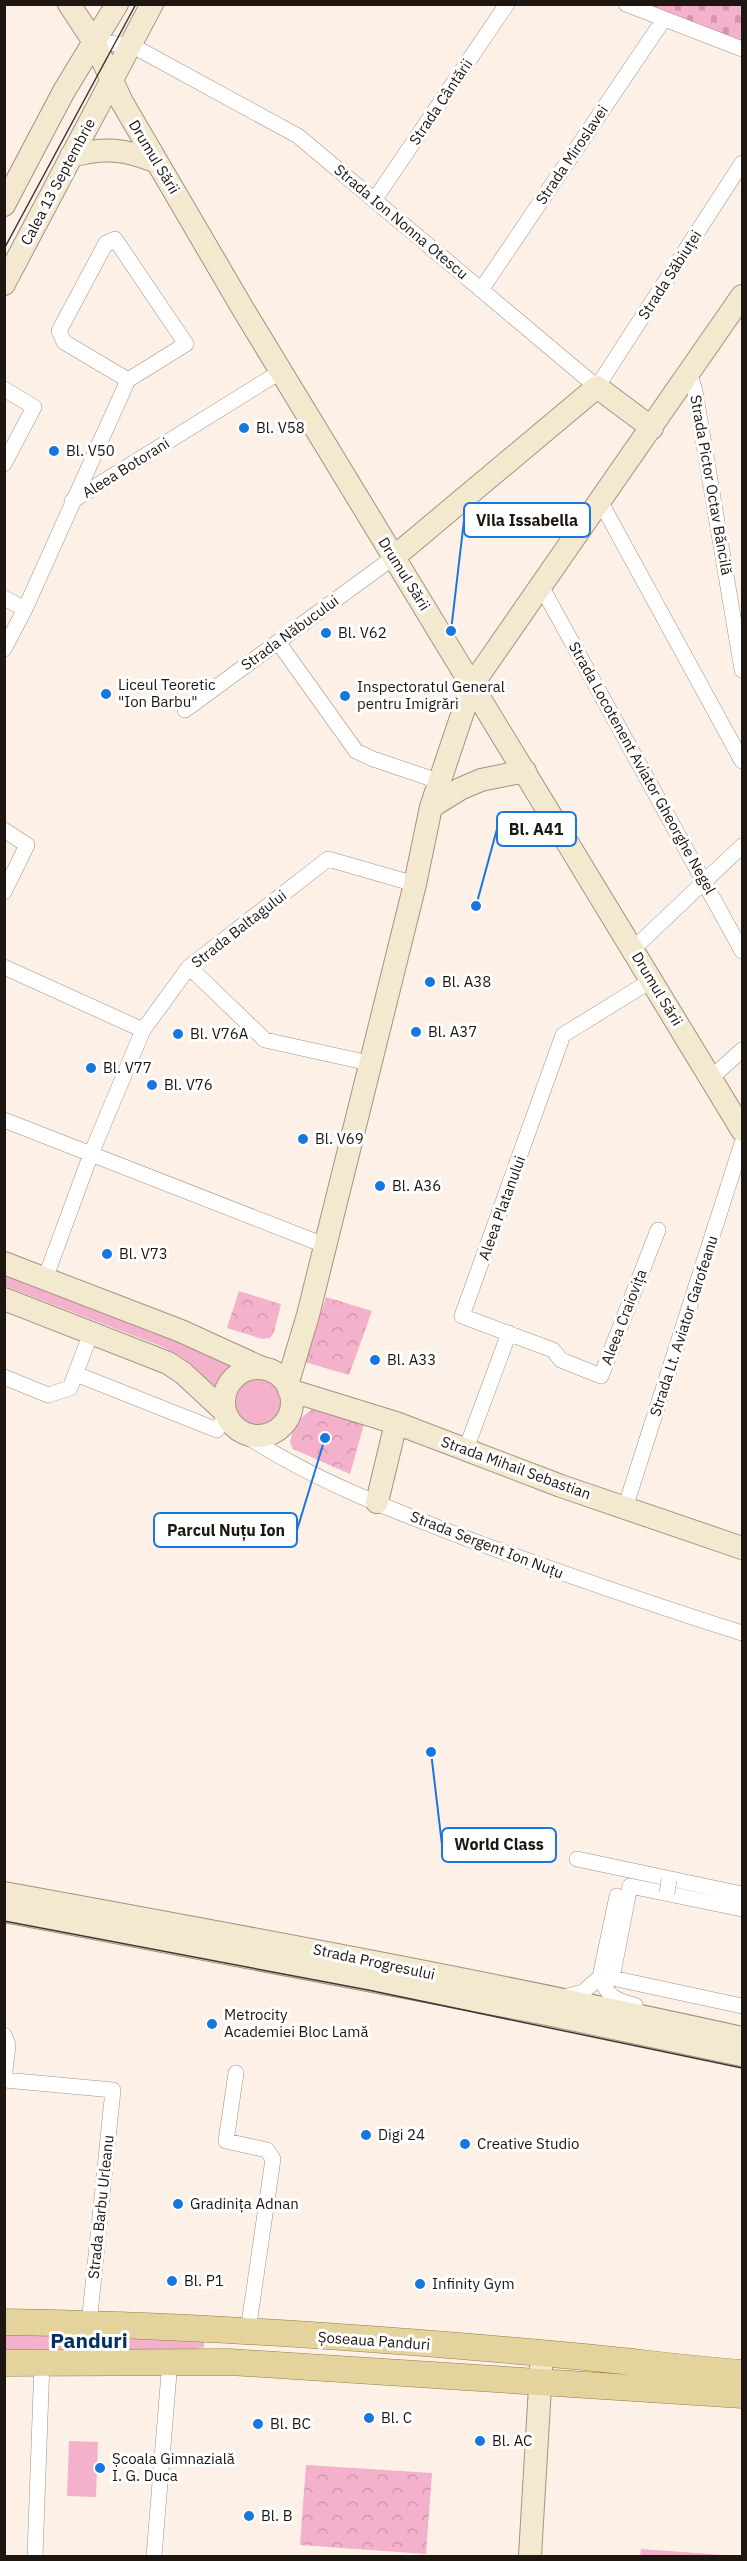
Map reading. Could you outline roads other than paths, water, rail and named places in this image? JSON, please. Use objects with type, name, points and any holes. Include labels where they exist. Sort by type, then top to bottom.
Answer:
[{"type":"main road","name":"Drumul Sării","points":[[69,4],[94,42],[112,81],[280,372],[742,1130]]},
{"type":"main road","points":[[94,42],[99,4]]},
{"type":"main road","points":[[4,205],[64,91],[117,4]]},
{"type":"main road","name":"Calea 13 Septembrie","points":[[4,284],[153,4]]},
{"type":"main road","points":[[71,156],[105,149],[126,151],[158,162]]},
{"type":"main road","points":[[278,1379],[295,1359],[415,884],[431,807],[472,685],[742,296]]},
{"type":"main road","points":[[394,557],[597,387]]},
{"type":"main road","name":"Strada Ion Nonna Otescu","points":[[597,387],[652,428]]},
{"type":"main road","points":[[431,807],[460,789],[481,780],[525,771]]},
{"type":"main road","name":"Strada Mihail Sebastian","points":[[4,1263],[180,1331],[278,1379],[625,1508],[742,1548]]},
{"type":"main road","points":[[4,1299],[176,1368],[226,1413]]},
{"type":"main road","points":[[251,1369],[278,1379],[292,1406],[283,1426],[264,1436],[242,1433],[231,1424],[224,1401],[232,1380],[251,1369]]},
{"type":"main road","points":[[376,1502],[396,1423]]},
{"type":"main road","name":"Strada Progresului","points":[[4,1893],[300,1947],[547,2013],[742,2055]]},
{"type":"main road","name":"Strada Progresului","points":[[4,1911],[445,1985],[557,1998],[742,2038]]},
{"type":"main road","name":"Șoseaua Panduri","points":[[4,2322],[248,2331],[542,2353],[742,2373]]},
{"type":"main road","points":[[211,2361],[214,2329]]},
{"type":"main road","points":[[530,2556],[542,2353]]},
{"type":"main road","name":"Șoseaua Panduri","points":[[4,2363],[211,2361],[742,2396]]},
{"type":"street","name":"Strada Cântării","points":[[375,199],[507,4]]},
{"type":"street","points":[[626,4],[742,49]]},
{"type":"street","name":"Strada Miroslavei","points":[[481,290],[664,19]]},
{"type":"street","points":[[94,42],[131,45]]},
{"type":"street","name":"Strada Ion Nonna Otescu","points":[[131,45],[298,136],[597,387]]},
{"type":"street","name":"Strada Săbiuței","points":[[597,387],[742,163]]},
{"type":"street","points":[[72,501],[128,380],[186,344],[115,239],[106,243],[59,331],[64,342],[128,380]]},
{"type":"street","name":"Aleea Botorani","points":[[4,649],[25,609],[72,501],[280,372]]},
{"type":"street","name":"Strada Pictor Octav Băncilă","points":[[689,372],[695,391],[742,670]]},
{"type":"street","points":[[4,389],[34,407],[4,464]]},
{"type":"street","points":[[600,501],[742,760]]},
{"type":"street","name":"Strada Năbucului","points":[[185,710],[394,557]]},
{"type":"street","name":"Strada Locotenent Aviator Gheorghe Negel","points":[[541,586],[742,951]]},
{"type":"street","points":[[4,598],[25,609]]},
{"type":"street","points":[[278,642],[356,751],[438,781]]},
{"type":"street","points":[[4,830],[27,845],[4,892]]},
{"type":"street","points":[[633,949],[742,846]]},
{"type":"street","name":"Strada Baltagului","points":[[45,1279],[91,1154],[143,1030],[186,970],[328,859],[415,884]]},
{"type":"street","points":[[4,967],[143,1030]]},
{"type":"street","points":[[186,970],[265,1040],[369,1064]]},
{"type":"street","name":"Aleea Platanului","points":[[509,1333],[462,1316],[564,1035],[652,980]]},
{"type":"street","points":[[711,1078],[742,1050]]},
{"type":"street","points":[[4,1120],[324,1245]]},
{"type":"street","name":"Strada Lt. Aviator Garofeanu","points":[[625,1508],[742,1143]]},
{"type":"street","name":"Aleea Craiovița","points":[[509,1333],[553,1350],[561,1360],[602,1376],[658,1230]]},
{"type":"street","points":[[4,1377],[48,1395],[70,1388],[91,1333]]},
{"type":"street","points":[[466,1449],[509,1333]]},
{"type":"street","points":[[76,1374],[217,1430],[226,1413]]},
{"type":"street","name":"Strada Sergent Ion Nuțu","points":[[242,1433],[279,1457],[423,1522],[628,1598],[742,1633]]},
{"type":"street","points":[[577,1859],[742,1909]]},
{"type":"street","points":[[700,2028],[690,2016],[621,2002],[605,1989],[600,1977],[619,1886],[623,1881],[631,1880],[742,1903]]},
{"type":"street","points":[[742,1894],[668,1886],[630,1886],[612,1978],[742,2006]]},
{"type":"street","points":[[557,1998],[583,1992],[600,1977]]},
{"type":"street","points":[[4,2035],[8,2045],[4,2080]]},
{"type":"street","points":[[236,2073],[226,2141],[267,2150],[273,2158],[248,2331]]},
{"type":"street","name":"Strada Barbu Urleanu","points":[[4,2080],[113,2090],[89,2324]]},
{"type":"street","points":[[154,2556],[170,2361]]},
{"type":"street","points":[[35,2556],[42,2362]]},
{"type":"tram line","points":[[4,249],[136,4]]},
{"type":"tram line","points":[[4,1921],[368,1990],[742,2068]]},
{"type":"place","name":"Bl. V58","points":[[244,428]]},
{"type":"place","name":"Bl. V50","points":[[54,451]]},
{"type":"place","name":"Vila Issabella","points":[[451,631]]},
{"type":"place","name":"Bl. V62","points":[[326,633]]},
{"type":"place","name":"Liceul Teoretic \"Ion Barbu\"","points":[[106,694]]},
{"type":"place","name":"Inspectoratul General pentru Imigrări","points":[[345,696]]},
{"type":"place","name":"Bl. A41","points":[[476,906]]},
{"type":"place","name":"Bl. A38","points":[[430,982]]},
{"type":"place","name":"Bl. A37","points":[[416,1032]]},
{"type":"place","name":"Bl. V76A","points":[[178,1034]]},
{"type":"place","name":"Bl. V77","points":[[91,1068]]},
{"type":"place","name":"Bl. V76","points":[[152,1085]]},
{"type":"place","name":"Bl. V69","points":[[303,1139]]},
{"type":"place","name":"Bl. A36","points":[[380,1186]]},
{"type":"place","name":"Bl. V73","points":[[107,1254]]},
{"type":"place","name":"Bl. A33","points":[[375,1360]]},
{"type":"place","name":"Parcul Nuțu Ion","points":[[325,1438]]},
{"type":"place","name":"World Class","points":[[431,1752]]},
{"type":"place","name":"Metrocity Academiei Bloc Lamă","points":[[212,2024]]},
{"type":"place","name":"Digi 24","points":[[366,2135]]},
{"type":"place","name":"Creative Studio","points":[[465,2144]]},
{"type":"place","name":"Gradinița Adnan","points":[[178,2204]]},
{"type":"place","name":"Bl. P1","points":[[172,2281]]},
{"type":"place","name":"Infinity Gym","points":[[420,2284]]},
{"type":"place","name":"Bl. C","points":[[369,2418]]},
{"type":"place","name":"Bl. BC","points":[[258,2424]]},
{"type":"place","name":"Bl. AC","points":[[480,2441]]},
{"type":"place","name":"Școala Gimnazială I. G. Duca","points":[[100,2468]]},
{"type":"place","name":"Bl. B","points":[[249,2516]]},
{"type":"district","name":"Panduri","points":[[89,2341]]}]
